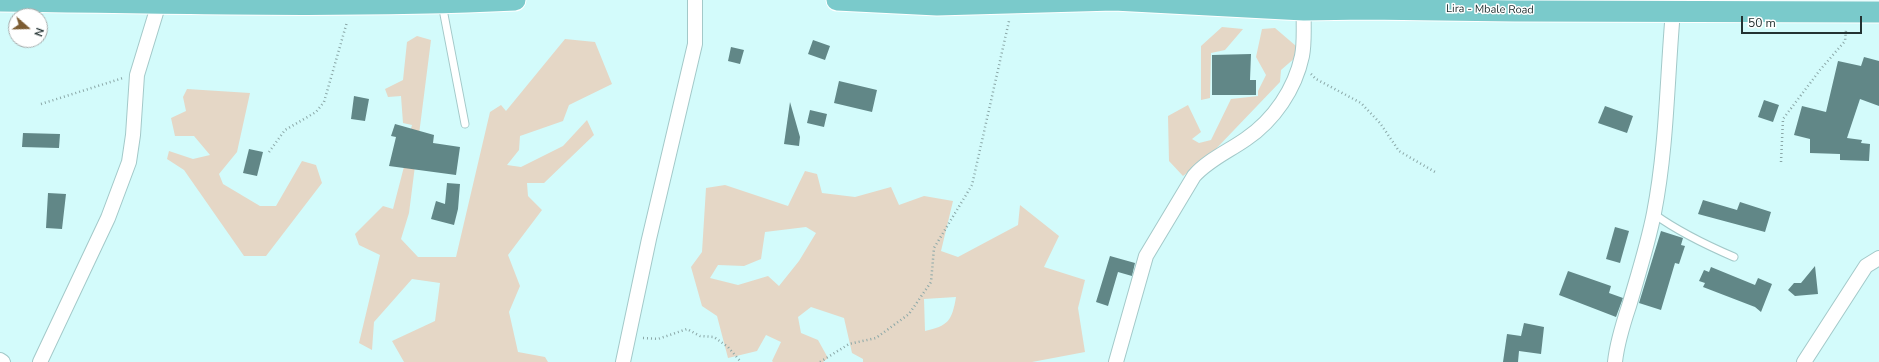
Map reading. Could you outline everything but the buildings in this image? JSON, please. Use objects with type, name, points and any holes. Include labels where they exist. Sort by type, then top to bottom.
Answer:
[{"type":"main road","points":[[0,1],[159,3],[352,2],[442,4],[515,0]]},
{"type":"main road","name":"Lira - Mbale Road","points":[[837,0],[1013,3],[1114,0],[1304,10],[1366,4],[1514,11],[1673,10],[1809,6],[1849,12],[1879,12]]},
{"type":"street","points":[[623,362],[649,239],[695,44],[695,0]]},
{"type":"street","points":[[40,362],[108,218],[129,162],[133,135],[137,74],[159,3]]},
{"type":"street","points":[[1116,362],[1146,256],[1194,176],[1202,167],[1247,138],[1271,116],[1285,99],[1299,68],[1302,55],[1304,10]]},
{"type":"street","points":[[1615,362],[1621,330],[1640,269],[1654,214],[1667,115],[1673,10]]},
{"type":"street","points":[[1804,362],[1862,272],[1871,262],[1879,258]]},
{"type":"lane","points":[[442,4],[465,124]]},
{"type":"lane","points":[[1654,214],[1666,223],[1734,258]]},
{"type":"path","points":[[269,152],[285,130],[316,112],[324,102],[352,2]]},
{"type":"path","points":[[820,362],[849,344],[876,338],[909,314],[931,282],[934,248],[972,185],[1013,3]]},
{"type":"path","points":[[1781,162],[1783,119],[1820,70],[1845,41],[1849,12]]},
{"type":"path","points":[[1302,55],[1305,67],[1316,79],[1361,103],[1380,123],[1399,151],[1435,172]]},
{"type":"path","points":[[41,104],[91,87],[137,74]]},
{"type":"path","points":[[629,337],[658,339],[687,329],[700,336],[714,337],[728,347],[741,362]]},
{"type":"shaded area","points":[[1222,27],[1243,29],[1225,50],[1211,53],[1210,98],[1201,100],[1201,46]]},
{"type":"shaded area","points":[[1275,28],[1296,46],[1296,57],[1281,70],[1280,82],[1211,154],[1183,176],[1169,161],[1168,116],[1188,105],[1201,132],[1192,139],[1199,143],[1211,140],[1231,99],[1258,96],[1258,91],[1266,75],[1256,57],[1262,29]]},
{"type":"shaded area","points":[[417,36],[431,40],[409,213],[401,239],[418,257],[456,257],[490,112],[501,105],[506,111],[565,39],[595,42],[612,84],[569,105],[563,121],[520,136],[519,150],[507,165],[521,167],[563,146],[587,120],[594,135],[544,183],[527,183],[528,196],[542,210],[508,255],[520,286],[509,312],[518,352],[545,357],[548,362],[404,362],[392,341],[435,321],[440,283],[412,279],[374,322],[372,350],[359,343],[380,255],[359,245],[355,234],[383,206],[393,209],[406,159],[407,144],[412,125],[403,123],[401,96],[388,97],[385,89],[403,80],[407,42]]},
{"type":"shaded area","points":[[187,89],[250,93],[237,152],[219,174],[223,184],[260,206],[276,206],[302,161],[316,165],[322,183],[266,256],[244,256],[184,170],[167,159],[169,151],[193,159],[210,155],[194,136],[175,136],[171,118],[186,111],[183,97]]},
{"type":"shaded area","points":[[805,171],[817,174],[822,193],[855,197],[891,187],[899,205],[924,196],[953,201],[941,251],[958,257],[1018,225],[1020,205],[1059,236],[1044,267],[1085,280],[1078,308],[1085,352],[1032,362],[863,362],[863,359],[852,353],[844,318],[811,307],[798,317],[801,333],[818,340],[828,358],[823,362],[773,362],[772,361],[781,342],[766,335],[757,351],[728,358],[717,316],[702,306],[691,267],[702,252],[706,188],[725,185],[788,206]],"holes":[[[806,227],[816,233],[799,261],[779,286],[768,276],[738,285],[710,278],[718,265],[744,266],[761,259],[765,232]],[[956,297],[953,312],[948,321],[939,327],[925,331],[924,299]]]}]
